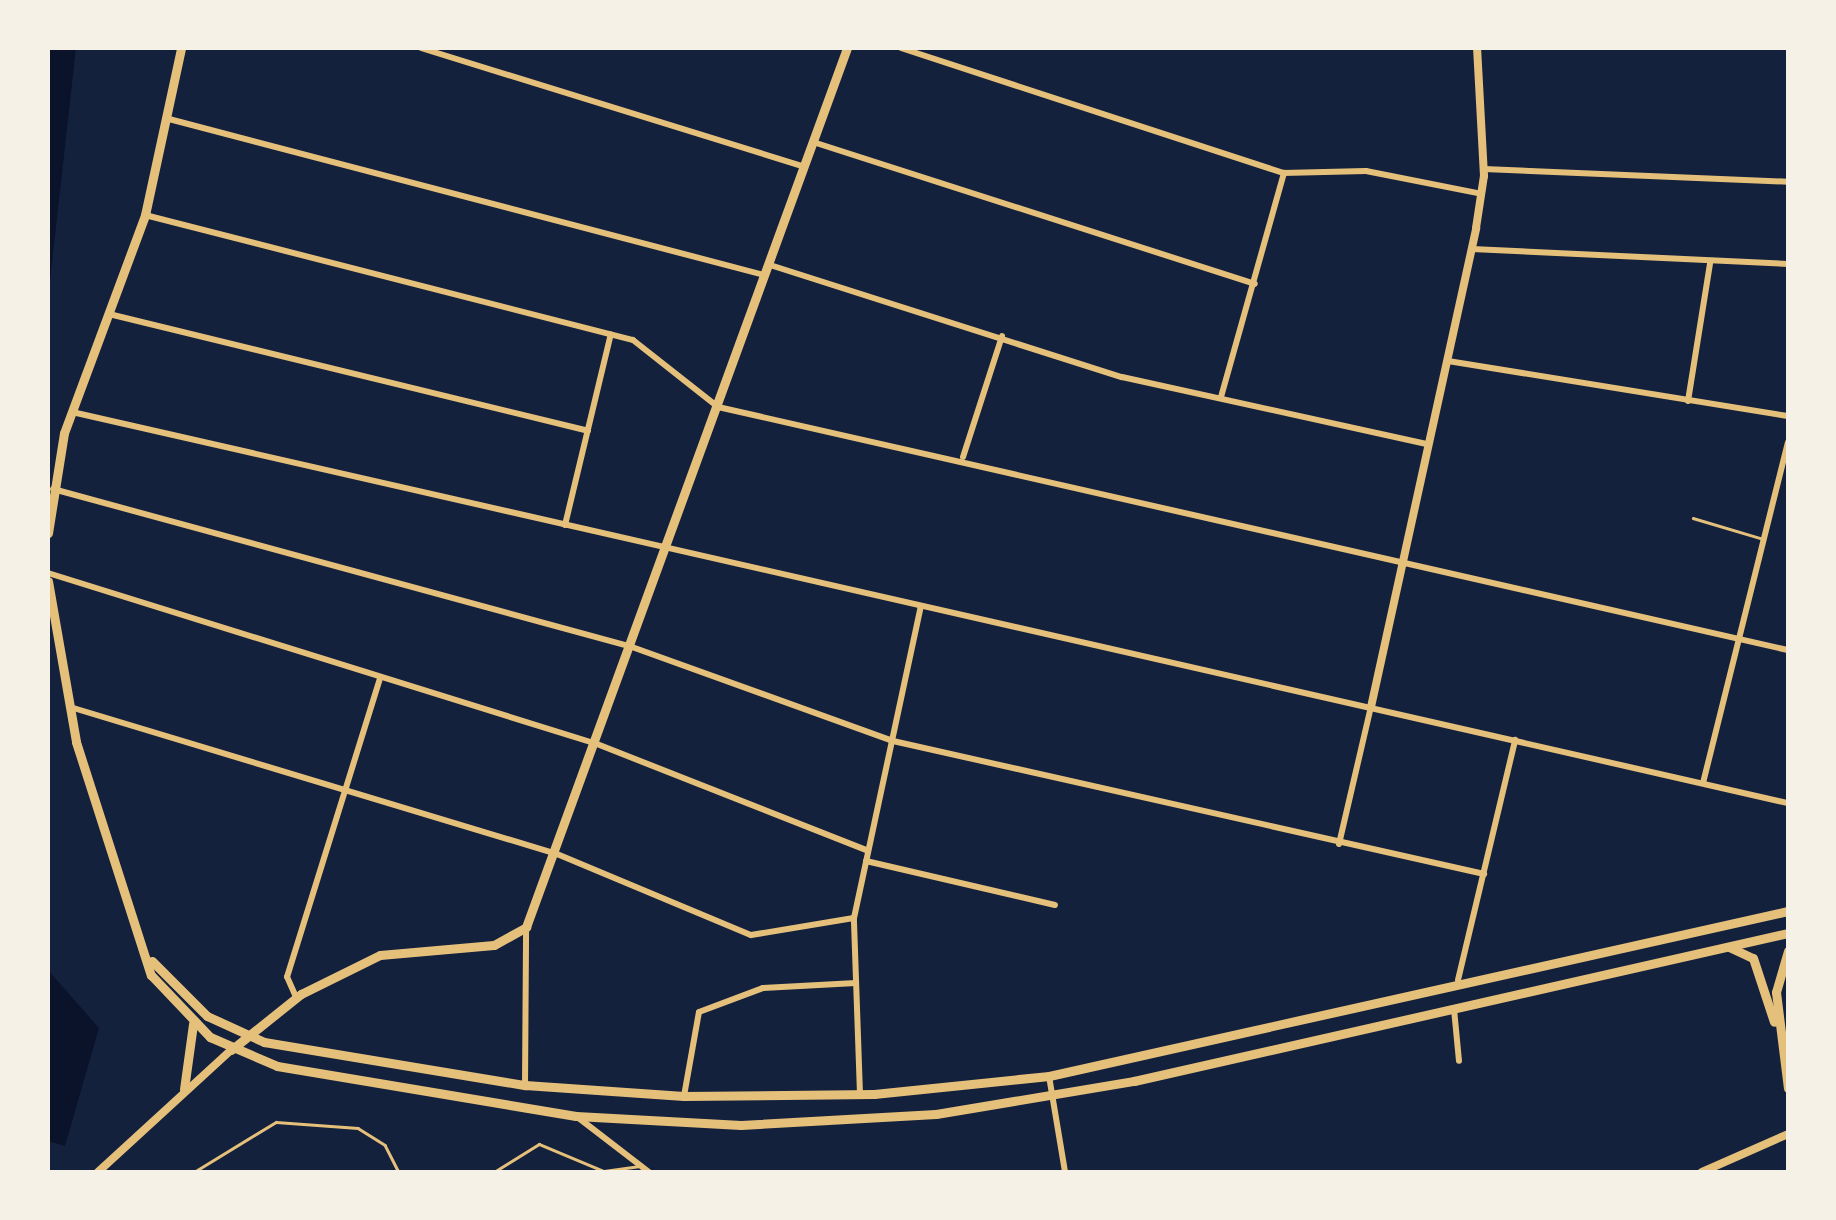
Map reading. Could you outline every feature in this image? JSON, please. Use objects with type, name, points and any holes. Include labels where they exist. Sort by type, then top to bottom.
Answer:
[{"type":"main road","points":[[48,532],[52,488],[70,412],[145,216],[181,48]]},
{"type":"main road","points":[[231,1050],[296,997],[380,955],[494,945],[526,927],[557,854],[846,48]]},
{"type":"main road","points":[[48,581],[68,706],[159,988],[193,1024],[231,1050],[344,1079],[576,1116],[836,1122],[1053,1098],[1788,933]]},
{"type":"main road","points":[[152,961],[208,1016],[246,1036],[524,1084],[684,1096],[860,1094],[1049,1076],[1458,980],[1788,911]]},
{"type":"main road","points":[[1722,946],[1753,958],[1780,1039]]},
{"type":"main road","points":[[1788,951],[1776,992],[1788,1088]]},
{"type":"main road","points":[[184,1089],[193,1024]]},
{"type":"street","points":[[421,48],[804,166]]},
{"type":"street","points":[[902,48],[1284,174],[1366,171],[1482,194]]},
{"type":"street","points":[[1339,844],[1482,194],[1477,48]]},
{"type":"street","points":[[168,119],[768,270],[1002,336],[1122,377],[1428,444]]},
{"type":"street","points":[[813,142],[1256,284]]},
{"type":"street","points":[[1484,169],[1788,182]]},
{"type":"street","points":[[1221,397],[1284,174]]},
{"type":"street","points":[[145,216],[633,340],[718,407],[1404,558],[1788,650]]},
{"type":"street","points":[[1472,249],[1788,264]]},
{"type":"street","points":[[1688,401],[1710,263]]},
{"type":"street","points":[[109,314],[588,431]]},
{"type":"street","points":[[565,526],[610,334]]},
{"type":"street","points":[[963,458],[1002,336]]},
{"type":"street","points":[[1448,362],[1788,416]]},
{"type":"street","points":[[70,412],[1788,803]]},
{"type":"street","points":[[1703,783],[1733,636],[1788,442]]},
{"type":"street","points":[[52,488],[632,647],[893,741],[1484,874]]},
{"type":"street","points":[[48,573],[597,744],[868,851]]},
{"type":"street","points":[[860,1094],[854,918],[921,606]]},
{"type":"street","points":[[296,997],[287,977],[380,678]]},
{"type":"street","points":[[68,706],[557,854],[751,934],[854,918]]},
{"type":"street","points":[[1458,980],[1515,740]]},
{"type":"street","points":[[866,861],[1055,905]]},
{"type":"street","points":[[524,1084],[526,927]]},
{"type":"street","points":[[684,1096],[699,1012],[743,992],[856,982]]},
{"type":"street","points":[[1454,1008],[1459,1061]]},
{"type":"street","points":[[98,1172],[184,1089],[231,1050]]},
{"type":"street","points":[[1049,1076],[1065,1172]]},
{"type":"street","points":[[576,1116],[649,1172]]},
{"type":"street","points":[[1702,1172],[1788,1134]]},
{"type":"lane","points":[[1693,518],[1762,538]]},
{"type":"lane","points":[[194,1172],[276,1122],[358,1128],[385,1145],[399,1172]]},
{"type":"lane","points":[[494,1172],[539,1144],[604,1171],[639,1165]]},
{"type":"water","points":[[48,48],[76,48],[48,299]]},
{"type":"water","points":[[48,970],[99,1028],[65,1146],[48,1141]]}]
